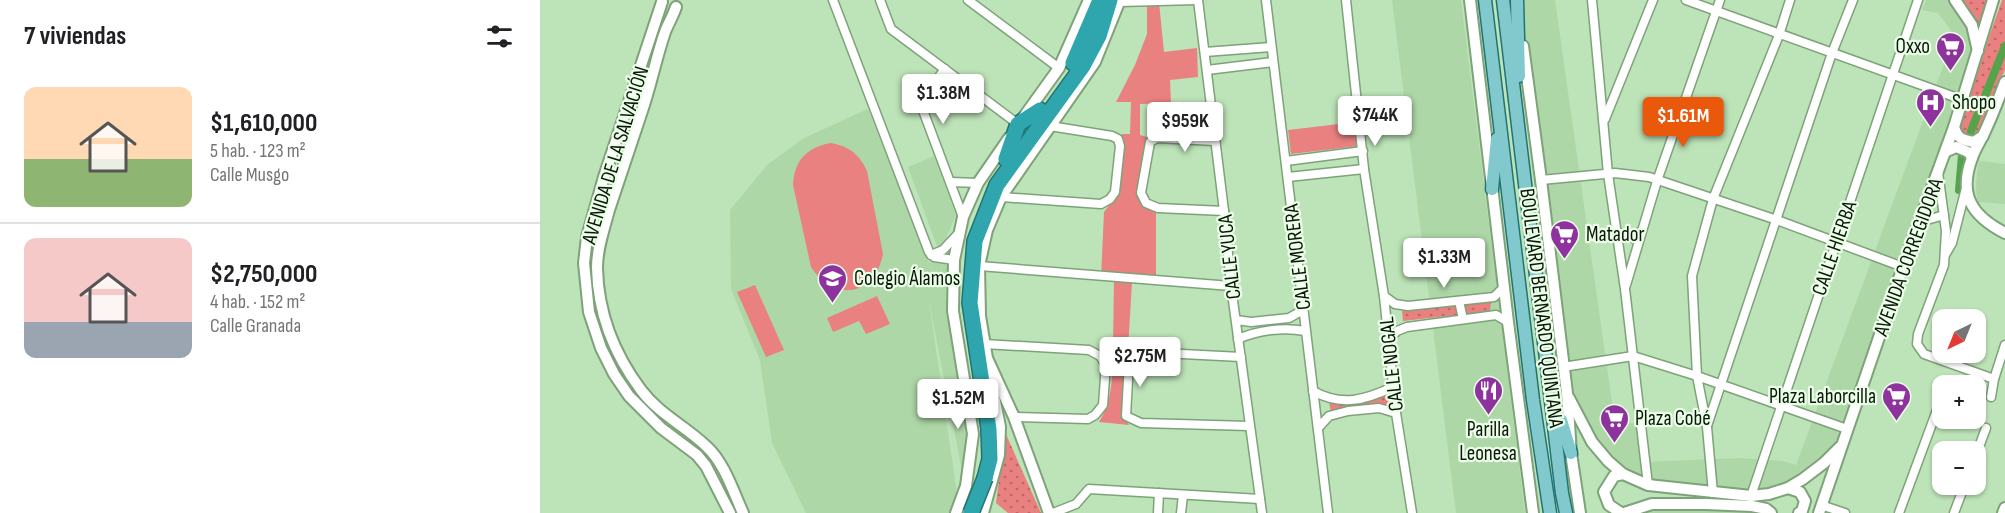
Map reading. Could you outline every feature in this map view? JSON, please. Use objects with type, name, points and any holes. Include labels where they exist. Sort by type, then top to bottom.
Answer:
[{"type":"highway","points":[[984,510],[981,478],[982,443],[962,294],[969,229],[994,176],[1076,59],[1100,0]]},
{"type":"highway","points":[[963,513],[990,459],[989,429],[970,303],[975,241],[997,185],[1083,66],[1116,1]]},
{"type":"highway","points":[[1006,159],[1018,124],[1040,110]]},
{"type":"main road","name":"BOULEVARD BERNARDO QUINTANA","points":[[1485,0],[1533,400],[1550,513]]},
{"type":"main road","name":"BOULEVARD BERNARDO QUINTANA","points":[[1503,0],[1566,513]]},
{"type":"main road","points":[[1517,0],[1522,155]]},
{"type":"main road","points":[[1492,189],[1499,114]]},
{"type":"main road","points":[[1548,375],[1553,380],[1563,432],[1571,453]]},
{"type":"street","points":[[833,0],[929,252],[931,255],[954,260]]},
{"type":"street","points":[[880,0],[891,28],[1018,124]]},
{"type":"street","points":[[968,0],[1059,68]]},
{"type":"street","points":[[956,513],[964,493],[973,434],[953,311],[954,260],[963,218],[978,183],[1059,68],[1089,0]]},
{"type":"street","points":[[964,493],[984,510],[999,455],[1000,427],[980,316],[980,266],[987,230],[1001,197],[1095,62],[1116,1],[1198,0]]},
{"type":"street","name":"CALLE YUCA","points":[[1198,0],[1231,286],[1262,513]]},
{"type":"street","name":"CALLE MORERA","points":[[1266,0],[1328,513]]},
{"type":"street","name":"CALLE NOGAL","points":[[1346,0],[1364,169],[1384,296],[1395,413],[1412,513]]},
{"type":"street","name":"BOULEVARD BERNARDO QUINTANA","points":[[1470,0],[1533,513]]},
{"type":"street","name":"BOULEVARD BERNARDO QUINTANA","points":[[1517,0],[1541,180],[1567,393],[1571,453],[1580,513]]},
{"type":"street","points":[[1592,0],[1608,174],[1625,289],[1648,485]]},
{"type":"street","points":[[1604,122],[1653,0]]},
{"type":"street","points":[[1686,0],[1963,100]]},
{"type":"street","points":[[1625,289],[1640,232],[1720,0]]},
{"type":"street","points":[[1713,493],[1707,427],[1697,376],[1692,276],[1713,199],[1779,35],[1790,0]]},
{"type":"street","points":[[1707,427],[1832,53],[1853,0]]},
{"type":"street","name":"CALLE HIERBA","points":[[1751,496],[1918,0]]},
{"type":"street","points":[[1955,0],[1972,25],[1978,51]]},
{"type":"street","name":"AVENIDA CORREGIDORA","points":[[1820,509],[1954,127],[1994,0]]},
{"type":"street","points":[[662,5],[677,6]]},
{"type":"street","name":"AVENIDA DE LA SALVACIÓN","points":[[662,5],[604,177],[587,237],[584,263],[590,312],[601,348],[614,374],[629,396],[641,410],[679,443],[697,455],[706,465],[730,513]]},
{"type":"street","name":"AVENIDA DE LA SALVACIÓN","points":[[677,6],[665,33],[601,237],[597,267],[600,297],[612,342],[639,387],[650,402],[718,458],[742,510]]},
{"type":"street","points":[[653,29],[665,33]]},
{"type":"street","points":[[648,45],[660,50]]},
{"type":"street","points":[[1205,52],[1271,47]]},
{"type":"street","points":[[1207,69],[1273,62]]},
{"type":"street","points":[[945,69],[921,100],[921,105],[963,218]]},
{"type":"street","name":"AVENIDA CORREGIDORA","points":[[2005,82],[2002,100],[1972,158],[1967,177],[1970,201],[1974,211],[1992,227],[2005,233]]},
{"type":"street","points":[[634,91],[647,95]]},
{"type":"street","points":[[629,105],[642,110]]},
{"type":"street","points":[[1001,197],[1101,204],[1110,200],[1115,192],[1120,146],[1118,140],[1112,135],[1050,126]]},
{"type":"street","points":[[1954,127],[1957,136],[1962,140],[1974,142],[1983,135]]},
{"type":"street","points":[[1215,141],[1157,138],[1150,142],[1141,193],[1146,203],[1158,208],[1224,211]]},
{"type":"street","points":[[1945,152],[1956,147],[1968,152],[1972,158]]},
{"type":"street","points":[[1286,161],[1363,151]]},
{"type":"street","points":[[609,163],[621,168]]},
{"type":"street","points":[[1288,177],[1364,169]]},
{"type":"street","points":[[1938,172],[1946,231],[1944,265],[1918,334],[1917,344],[1924,354],[1994,379]]},
{"type":"street","points":[[1541,180],[1634,174],[1777,220],[1903,267]]},
{"type":"street","points":[[604,177],[619,179]]},
{"type":"street","points":[[951,182],[978,183]]},
{"type":"street","points":[[1944,255],[1952,243],[1967,186]]},
{"type":"street","points":[[1920,222],[1944,215]]},
{"type":"street","points":[[931,255],[943,250],[960,232]]},
{"type":"street","points":[[1617,232],[1632,238],[1640,232]]},
{"type":"street","points":[[587,237],[601,237]]},
{"type":"street","points":[[585,252],[598,253]]},
{"type":"street","points":[[980,266],[1231,286]]},
{"type":"street","points":[[1384,296],[1395,304],[1407,306],[1494,297],[1504,287]]},
{"type":"street","points":[[588,297],[600,297]]},
{"type":"street","points":[[1459,301],[1463,319]]},
{"type":"street","points":[[1236,320],[1289,318],[1303,310]]},
{"type":"street","points":[[590,312],[602,311]]},
{"type":"street","points":[[1388,340],[1397,331],[1407,327],[1496,315],[1508,322]]},
{"type":"street","points":[[1238,339],[1251,334],[1292,329],[1305,331]]},
{"type":"street","points":[[601,348],[612,342]]},
{"type":"street","points":[[984,344],[1089,350],[1100,356],[1106,365],[1103,405],[1095,415],[1088,419],[1014,417]]},
{"type":"street","points":[[1991,397],[2005,345]]},
{"type":"street","points":[[1241,357],[1143,351],[1135,355],[1129,362],[1126,416],[1141,423],[1249,426]]},
{"type":"street","points":[[1563,367],[1632,356],[1697,376],[1847,429]]},
{"type":"street","points":[[987,358],[1014,417],[1051,513],[1076,504],[1089,489],[1260,499]]},
{"type":"street","points":[[629,396],[639,387]]},
{"type":"street","points":[[1313,391],[1327,399],[1344,400],[1371,397],[1393,387]]},
{"type":"street","points":[[1567,393],[1592,442],[1623,474],[1648,485],[1751,496],[1769,494],[1788,488],[1824,463],[1842,445]]},
{"type":"street","points":[[641,410],[650,402]]},
{"type":"street","points":[[1318,428],[1329,416],[1348,411],[1379,408],[1395,413]]},
{"type":"street","points":[[1899,513],[1932,424]]},
{"type":"street","points":[[697,455],[706,446]]},
{"type":"street","points":[[706,465],[718,458]]},
{"type":"street","points":[[1623,474],[1614,476],[1604,492],[1609,505],[1622,513],[1652,504],[1752,506],[1771,513]]},
{"type":"street","points":[[1788,488],[1800,492],[1805,501],[1799,513]]},
{"type":"street","points":[[1158,513],[1159,493]]},
{"type":"street","points":[[1181,513],[1182,495]]},
{"type":"street","points":[[1954,513],[1961,495]]},
{"type":"street","points":[[2003,513],[2005,508]]},
{"type":"street","points":[[1820,509],[1845,513]]},
{"type":"street","points":[[730,513],[742,510]]},
{"type":"shaded area","points":[[1392,0],[1461,0],[1525,513],[1456,513]]},
{"type":"shaded area","points":[[1517,0],[1555,0],[1615,424],[1637,423],[1643,462],[1740,458],[1783,461],[1796,465],[1951,45],[1950,29],[1938,13],[1922,10],[1926,0],[1955,0],[1978,51],[1842,445],[1824,463],[1769,494],[1648,485],[1608,461],[1567,393]]},
{"type":"shaded area","points":[[1958,0],[1990,0],[1979,39]]},
{"type":"shaded area","points":[[2002,0],[2005,0],[2005,70],[1978,133],[1964,136],[1958,126]]},
{"type":"shaded area","points":[[1147,2],[1159,2],[1164,52],[1197,48],[1198,77],[1170,80],[1171,103],[1140,104],[1140,135],[1147,137],[1140,193],[1156,211],[1156,283],[1132,282],[1124,416],[1129,425],[1099,422],[1108,404],[1111,384],[1114,281],[1101,279],[1104,212],[1118,194],[1122,134],[1130,134],[1131,102],[1116,102],[1135,65],[1147,34]]},
{"type":"shaded area","name":"Colegio Álamos","points":[[868,109],[929,262],[947,265],[947,311],[967,435],[963,476],[929,301],[957,494],[949,513],[806,513],[772,443],[760,360],[731,289],[730,210],[768,164],[804,138]]},
{"type":"shaded area","points":[[1356,122],[1359,146],[1291,154],[1288,130]]},
{"type":"shaded area","points":[[830,143],[843,146],[853,152],[867,171],[883,254],[879,268],[872,279],[853,290],[842,290],[831,286],[811,267],[793,185],[796,169],[803,157],[814,148]]},
{"type":"shaded area","points":[[934,156],[956,215],[946,238],[938,249],[908,167]]},
{"type":"shaded area","points":[[1980,161],[2005,164],[2005,204],[1977,202],[1976,184]]},
{"type":"shaded area","points":[[755,285],[784,350],[766,357],[737,292]]},
{"type":"shaded area","points":[[877,296],[890,324],[866,334],[859,321],[833,332],[827,318]]},
{"type":"shaded area","points":[[1491,301],[1490,311],[1403,321],[1402,311]]},
{"type":"shaded area","points":[[1390,391],[1392,409],[1331,412],[1329,401]]},
{"type":"shaded area","points":[[1005,432],[1041,513],[1008,513],[996,503]]},
{"type":"shaded area","points":[[1652,504],[1706,504],[1771,513],[1624,513]]},
{"type":"waterway","points":[[1971,131],[2005,46]]},
{"type":"waterway","points":[[1959,190],[1962,155]]},
{"type":"place","name":"Oxxo","points":[[1951,72]]},
{"type":"place","name":"Shopo","points":[[1931,128]]},
{"type":"place","name":"Matador","points":[[1565,260]]},
{"type":"place","name":"Colegio Álamos","points":[[833,304]]},
{"type":"place","name":"Parilla Leonesa","points":[[1488,416]]},
{"type":"place","name":"Plaza Laborcilla","points":[[1897,422]]},
{"type":"place","name":"Plaza Cobé","points":[[1614,444]]}]
